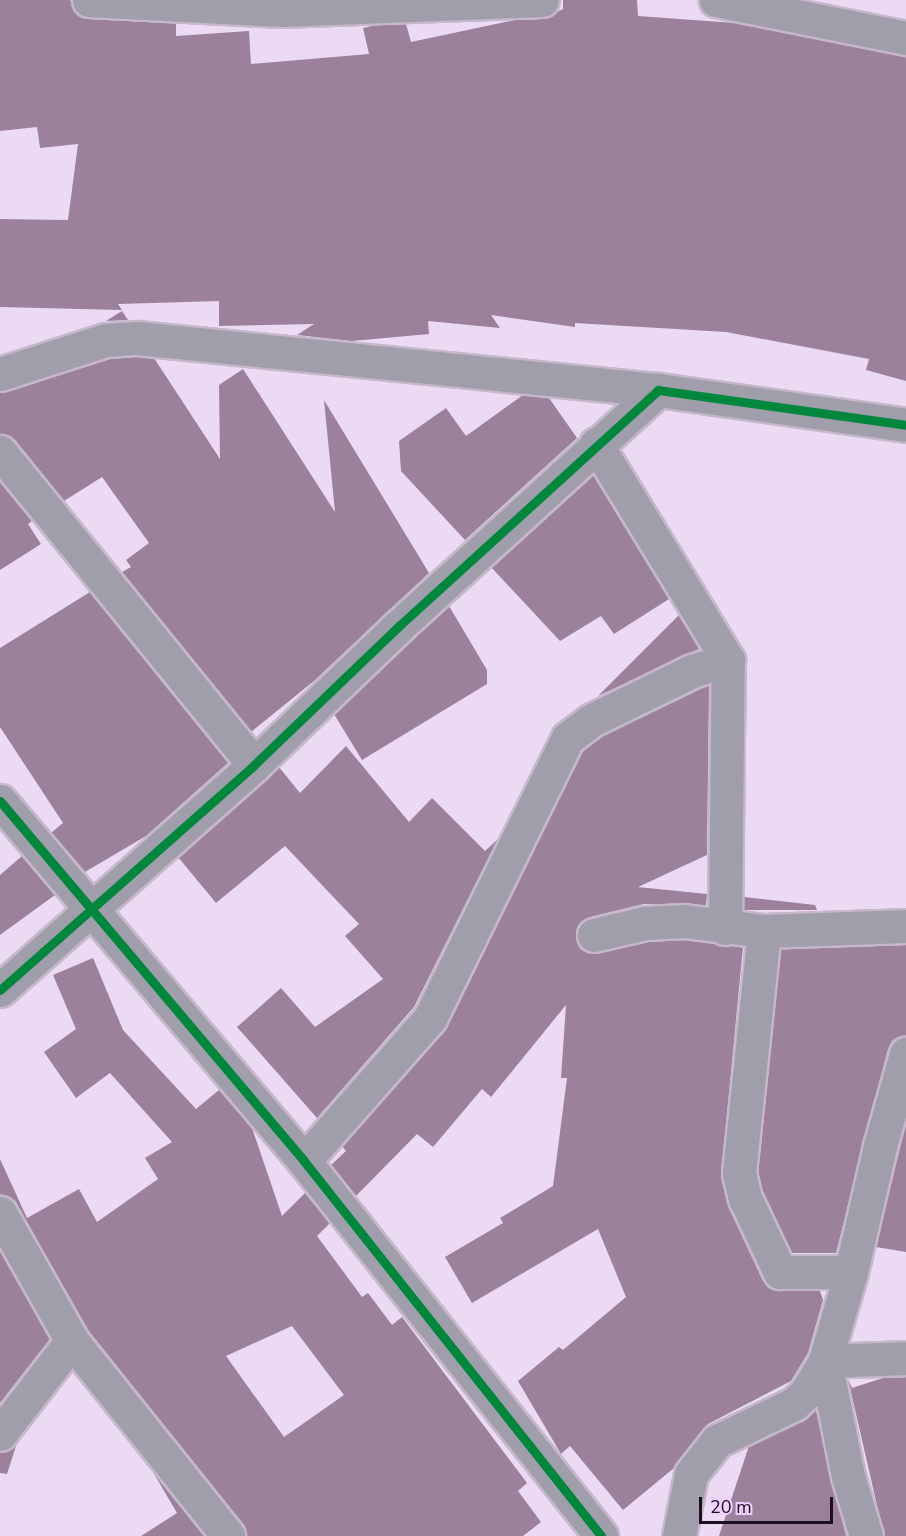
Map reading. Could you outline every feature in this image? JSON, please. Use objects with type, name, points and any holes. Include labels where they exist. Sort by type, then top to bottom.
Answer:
[{"type":"street","points":[[89,0],[281,5],[542,0]]},
{"type":"street","points":[[716,0],[906,38]]},
{"type":"street","points":[[0,374],[106,340],[137,338],[658,390],[906,425]]},
{"type":"street","points":[[0,990],[254,765],[596,444],[658,390]]},
{"type":"street","points":[[596,444],[728,660],[725,928]]},
{"type":"street","points":[[0,452],[254,765]]},
{"type":"street","points":[[304,1161],[430,1018],[568,738],[592,720],[692,671],[728,660]]},
{"type":"street","points":[[0,801],[304,1161],[601,1536]]},
{"type":"street","points":[[594,935],[645,923],[684,921],[764,932],[906,926]]},
{"type":"street","points":[[764,932],[741,1181],[780,1272],[851,1272]]},
{"type":"street","points":[[679,1536],[691,1474],[717,1441],[794,1404],[806,1393],[825,1361],[851,1272],[880,1146],[906,1054]]},
{"type":"street","points":[[0,1213],[72,1341],[228,1536]]},
{"type":"street","points":[[0,1434],[72,1341]]},
{"type":"street","points":[[825,1361],[906,1358]]},
{"type":"street","points":[[825,1361],[848,1476],[866,1536]]},
{"type":"building","points":[[0,0],[70,0],[79,16],[176,23],[176,36],[249,31],[251,64],[369,54],[363,28],[376,25],[406,24],[411,42],[515,20],[543,19],[563,9],[563,0],[637,0],[638,16],[735,23],[906,56],[906,381],[866,370],[869,359],[726,332],[575,323],[575,327],[491,315],[500,328],[428,321],[429,334],[352,341],[297,335],[314,324],[219,326],[219,301],[118,304],[122,310],[0,307],[0,219],[68,220],[78,144],[40,148],[37,127],[0,131]]},
{"type":"building","points":[[122,311],[128,320],[106,321]]},
{"type":"building","points":[[154,358],[220,459],[219,385],[243,369],[335,512],[324,400],[429,573],[314,681],[251,732],[122,572],[131,567],[126,560],[149,543],[102,477],[64,501],[15,440],[0,434],[0,392],[110,359]]},
{"type":"building","points":[[523,395],[549,398],[577,438],[465,540],[401,471],[399,441],[446,408],[466,436]]},
{"type":"building","points":[[593,475],[669,599],[614,634],[601,616],[560,641],[491,567]]},
{"type":"building","points":[[0,482],[32,521],[28,524],[41,544],[0,570]]},
{"type":"building","points":[[90,592],[228,763],[146,836],[85,872],[51,833],[63,823],[0,727],[0,648]]},
{"type":"building","points":[[449,606],[487,670],[487,684],[362,760],[334,714]]},
{"type":"building","points":[[679,615],[699,649],[598,696]]},
{"type":"building","points":[[709,685],[707,855],[638,887],[707,894],[706,905],[644,904],[590,917],[581,922],[576,939],[589,953],[648,942],[683,940],[743,947],[721,1177],[728,1206],[763,1281],[779,1291],[820,1291],[823,1300],[808,1353],[791,1381],[708,1424],[674,1468],[623,1510],[570,1446],[561,1454],[518,1381],[559,1347],[563,1350],[626,1297],[598,1229],[472,1303],[445,1257],[503,1223],[500,1218],[553,1186],[567,1078],[561,1078],[566,1005],[491,1097],[482,1089],[433,1147],[417,1134],[356,1196],[331,1165],[346,1151],[342,1146],[447,1027],[583,750],[602,736]]},
{"type":"building","points":[[346,746],[409,822],[432,798],[485,851],[498,839],[414,1007],[317,1118],[237,1027],[281,988],[315,1027],[383,979],[345,936],[359,924],[285,846],[216,903],[178,857],[279,767],[300,793]]},
{"type":"building","points":[[22,856],[55,895],[0,935],[0,875]]},
{"type":"building","points":[[744,897],[815,905],[817,910],[744,910]]},
{"type":"building","points":[[906,945],[906,1036],[893,1040],[888,1049],[836,1253],[792,1253],[763,1192],[758,1172],[781,949]]},
{"type":"building","points":[[93,958],[123,1030],[196,1109],[219,1090],[252,1128],[282,1216],[305,1193],[330,1223],[317,1236],[362,1297],[368,1293],[392,1325],[402,1317],[527,1483],[518,1491],[541,1522],[523,1536],[246,1536],[243,1524],[88,1330],[16,1204],[0,1194],[0,1159],[27,1218],[79,1189],[97,1222],[158,1179],[145,1158],[172,1142],[110,1073],[76,1098],[44,1052],[76,1029],[53,975]],"holes":[[[292,1326],[344,1395],[284,1437],[226,1356]]]},
{"type":"building","points":[[906,1123],[906,1252],[876,1247]]},
{"type":"building","points":[[0,1251],[50,1339],[0,1403]]},
{"type":"building","points":[[906,1377],[906,1536],[884,1536],[848,1379],[852,1388],[883,1378]]},
{"type":"building","points":[[816,1410],[846,1536],[719,1536],[749,1446],[802,1421]]},
{"type":"building","points":[[17,1443],[7,1474],[0,1473],[0,1452]]},
{"type":"building","points":[[153,1472],[204,1536],[141,1536],[177,1513]]},
{"type":"cycle path","points":[[0,990],[254,765],[400,625],[658,390],[906,425]]},
{"type":"cycle path","points":[[0,801],[304,1161],[601,1536]]}]
